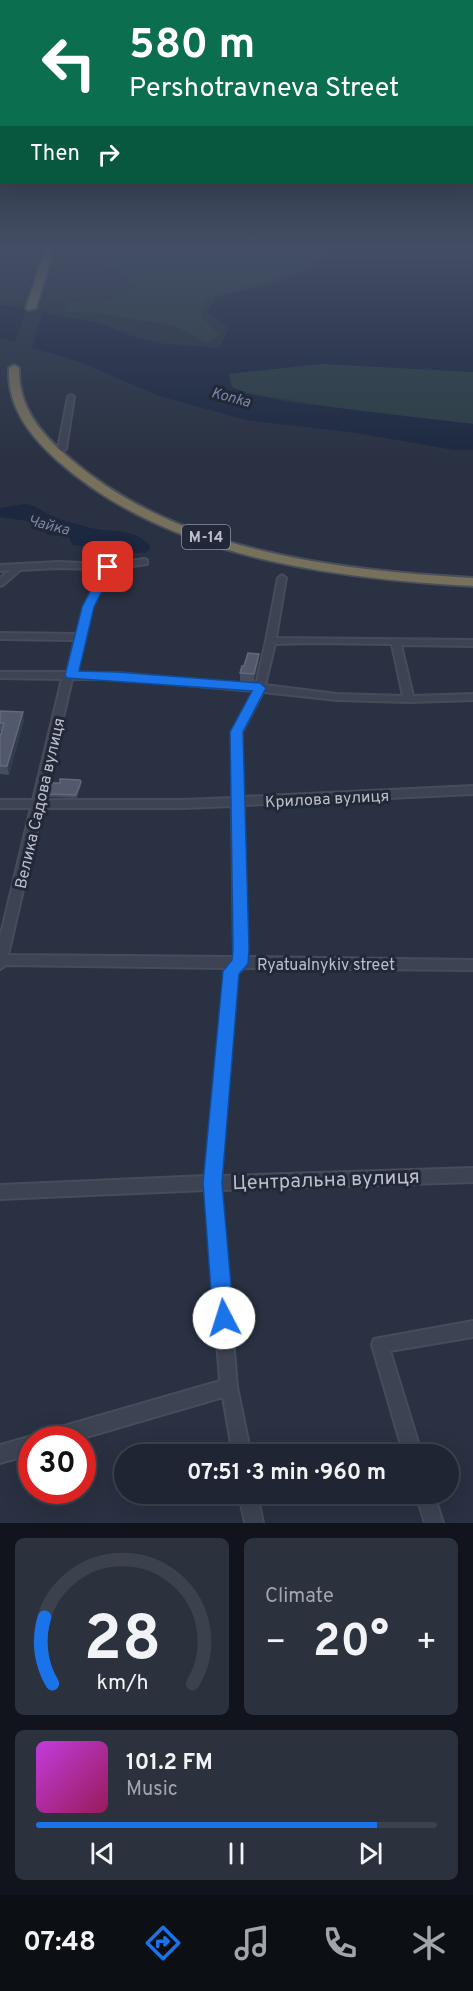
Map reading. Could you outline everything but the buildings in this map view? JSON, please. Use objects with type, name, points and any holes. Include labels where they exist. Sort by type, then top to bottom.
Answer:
[{"type":"highway","name":"М-14","points":[[473,576],[414,573],[331,562],[247,543],[206,530],[138,502],[80,465],[63,449],[32,412],[19,369],[14,384],[19,404],[38,436],[57,456],[98,487],[164,521],[253,552],[319,567],[397,578],[473,582]]},
{"type":"street","points":[[63,449],[71,397]]},
{"type":"street","points":[[0,568],[16,569],[58,565],[108,567],[144,562]]},
{"type":"street","name":"Велика Садова вулиця","points":[[0,961],[88,607],[108,567]]},
{"type":"street","points":[[0,584],[16,569]]},
{"type":"street","points":[[240,1444],[230,1387],[213,1183],[231,971],[240,964],[237,732],[260,688],[282,578]]},
{"type":"street","points":[[0,636],[81,636]]},
{"type":"street","points":[[271,641],[473,643]]},
{"type":"street","points":[[396,642],[409,699]]},
{"type":"street","points":[[0,675],[117,676],[337,697],[409,699],[473,697]]},
{"type":"street","points":[[453,790],[473,783]]},
{"type":"street","name":"Крилова вулиця","points":[[0,804],[237,803],[473,790]]},
{"type":"street","name":"Ryatualnykiv street","points":[[0,961],[473,965]]},
{"type":"street","name":"Центральна вулиця","points":[[0,1192],[473,1175]]},
{"type":"street","points":[[410,1444],[380,1345],[473,1329]]},
{"type":"street","points":[[95,1426],[230,1387]]},
{"type":"street","points":[[0,1454],[18,1449]]},
{"type":"street","points":[[251,1504],[254,1523]]},
{"type":"street","points":[[428,1504],[434,1523]]},
{"type":"shaded area","points":[[136,319],[203,319],[219,335],[207,343],[175,326]]},
{"type":"shaded area","points":[[396,319],[473,319],[473,424],[365,412],[246,393],[232,387],[208,361]]},
{"type":"water","name":"Konka","points":[[0,319],[78,319],[99,323],[137,338],[166,344],[219,348],[229,329],[217,319],[473,319],[473,372],[321,364],[229,374],[232,387],[246,393],[295,403],[473,424],[473,450],[454,450],[357,433],[246,420],[159,396],[80,362],[0,338]]},
{"type":"water","name":"Чайка","points":[[25,504],[71,523],[135,535],[150,545],[150,549],[145,553],[135,553],[73,545],[68,536],[47,535],[41,523],[0,517],[0,508]]},
{"type":"pier","points":[[23,319],[40,319],[31,350],[14,345]]},
{"type":"route","points":[[108,567],[88,607],[71,675],[117,676],[260,688],[237,732],[241,949],[240,964],[231,971],[213,1183],[224,1318]]}]
